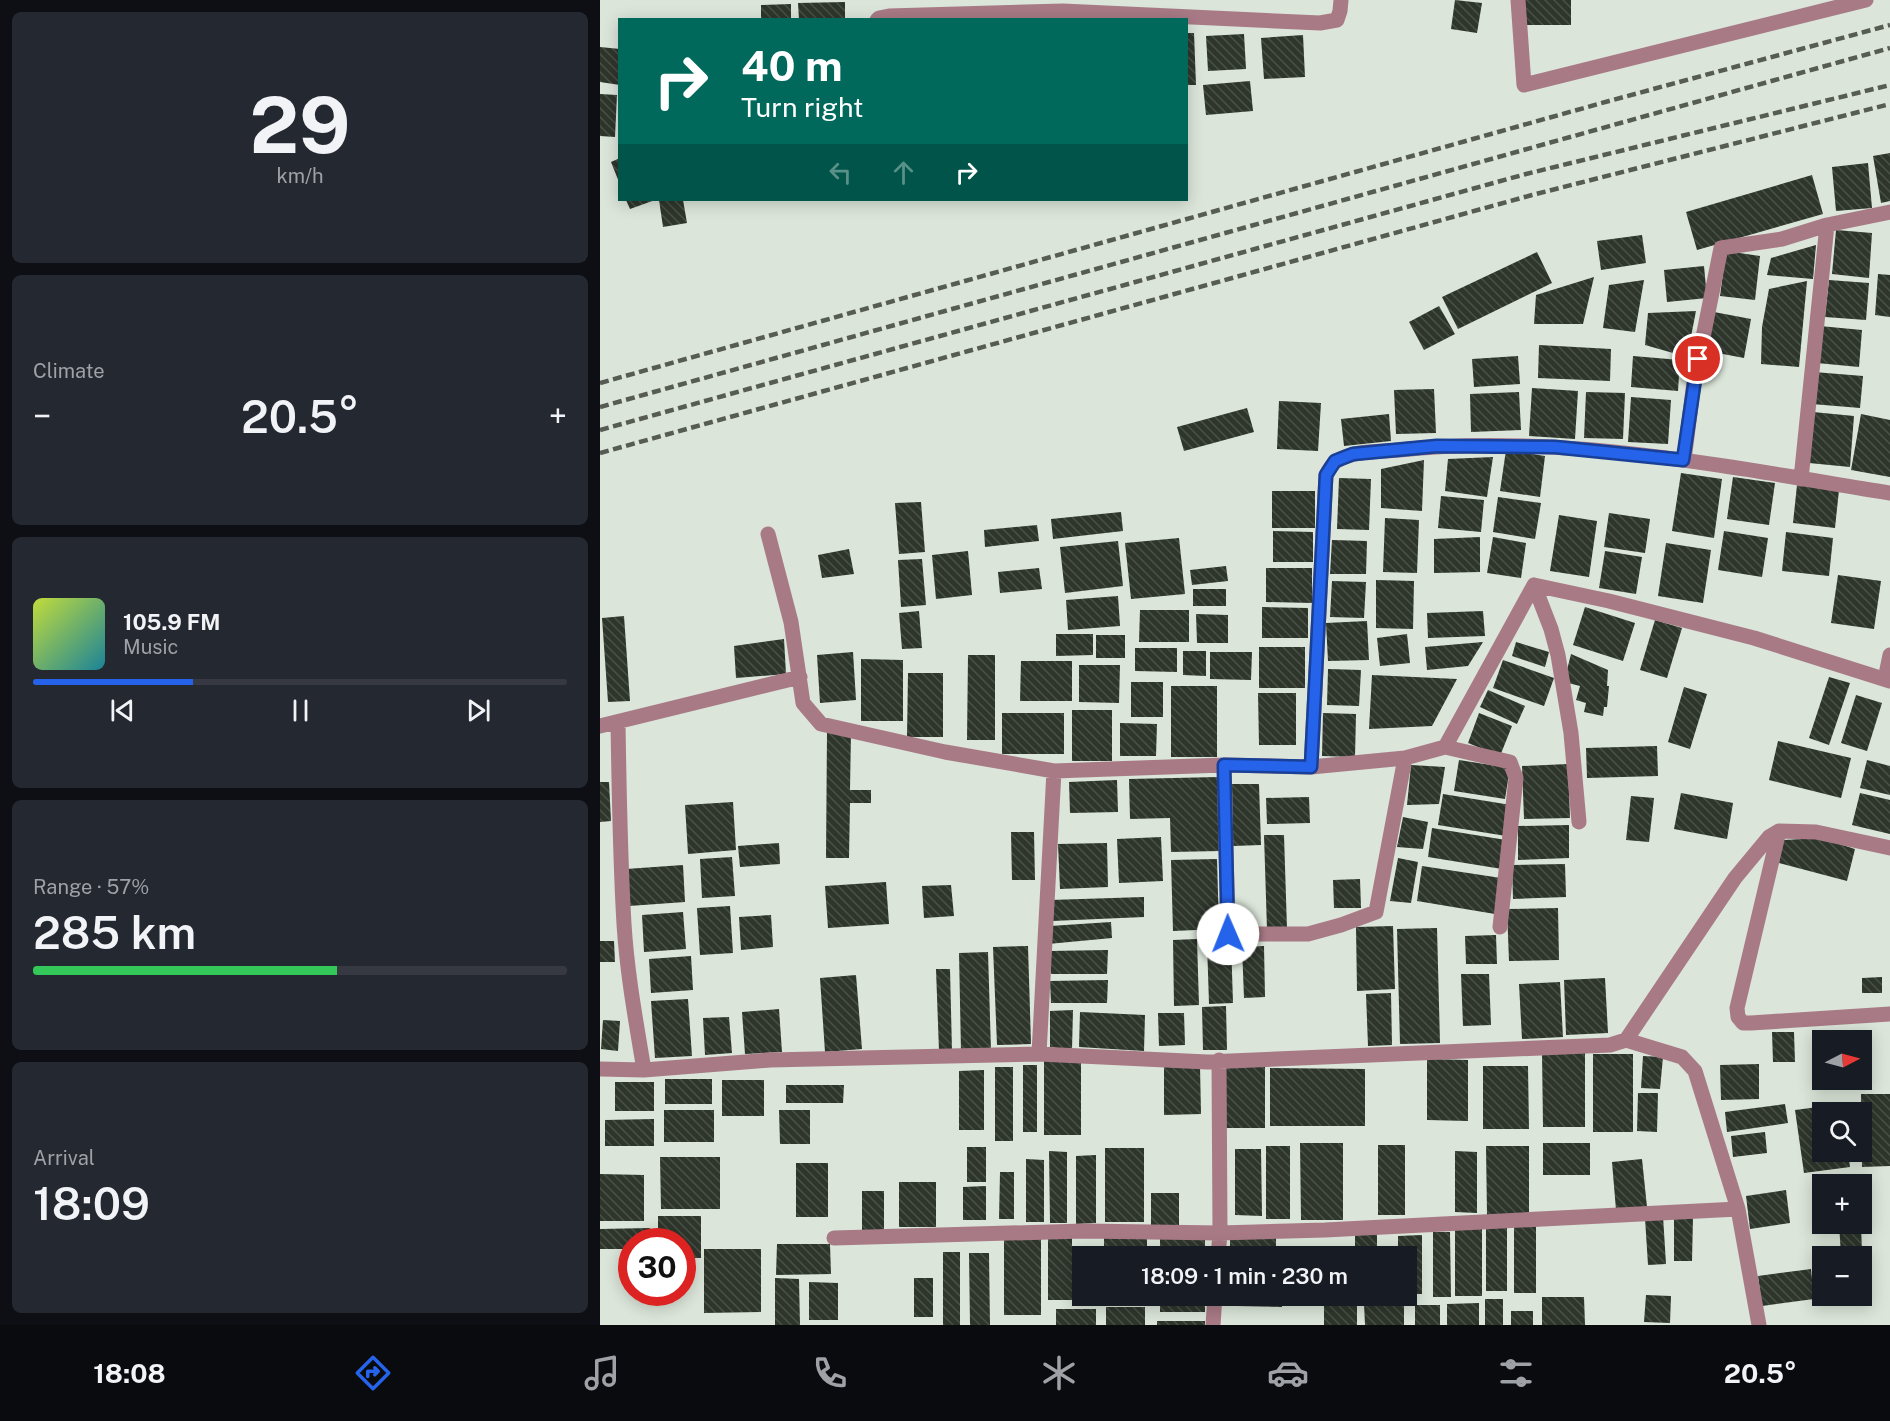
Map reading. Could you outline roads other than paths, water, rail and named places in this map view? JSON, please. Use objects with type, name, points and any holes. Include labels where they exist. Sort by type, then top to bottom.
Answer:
[{"type":"street","points":[[884,18],[1063,10],[1320,23],[1337,20],[1341,0]]},
{"type":"street","points":[[1518,0],[1524,85],[1866,0]]},
{"type":"street","points":[[1683,460],[1694,382],[1721,248],[1782,239],[1827,225],[1890,212]]},
{"type":"street","points":[[1801,479],[1827,225]]},
{"type":"street","points":[[1311,767],[1326,475],[1335,461],[1353,454],[1437,446],[1555,447],[1683,460],[1890,493]]},
{"type":"street","points":[[768,534],[791,622],[803,703],[821,724],[945,752],[1054,771],[1224,765],[1311,767],[1405,758],[1444,747],[1510,762],[1516,777],[1500,927]]},
{"type":"street","points":[[1534,585],[1609,601],[1754,638],[1888,680],[1890,655]]},
{"type":"street","points":[[1444,747],[1534,585]]},
{"type":"street","points":[[1534,585],[1551,629],[1558,655],[1571,733],[1579,822]]},
{"type":"street","points":[[600,726],[800,677]]},
{"type":"street","points":[[618,722],[624,927],[644,1070]]},
{"type":"street","points":[[1224,765],[1228,934],[1308,934],[1376,912],[1405,758]]},
{"type":"street","points":[[1039,1054],[1054,771]]},
{"type":"street","points":[[1626,1040],[1735,878],[1769,837],[1779,831],[1816,832],[1890,848]]},
{"type":"street","points":[[1779,831],[1737,1008],[1738,1017],[1743,1023],[1751,1023],[1890,1014]]},
{"type":"street","points":[[600,1069],[644,1070],[770,1060],[1039,1054],[1208,1062],[1610,1045],[1626,1040],[1682,1057],[1695,1071],[1738,1209],[1759,1325]]},
{"type":"street","points":[[1219,1060],[1219,1246]]},
{"type":"street","points":[[834,1238],[1084,1231],[1220,1233],[1325,1230],[1738,1209]]},
{"type":"street","points":[[1213,1325],[1214,1306]]},
{"type":"railway","points":[[600,383],[1609,101],[1890,25]]},
{"type":"railway","points":[[600,407],[1890,48]]},
{"type":"railway","points":[[600,430],[1526,174],[1890,85]]},
{"type":"railway","points":[[600,453],[1532,195],[1890,104]]}]
